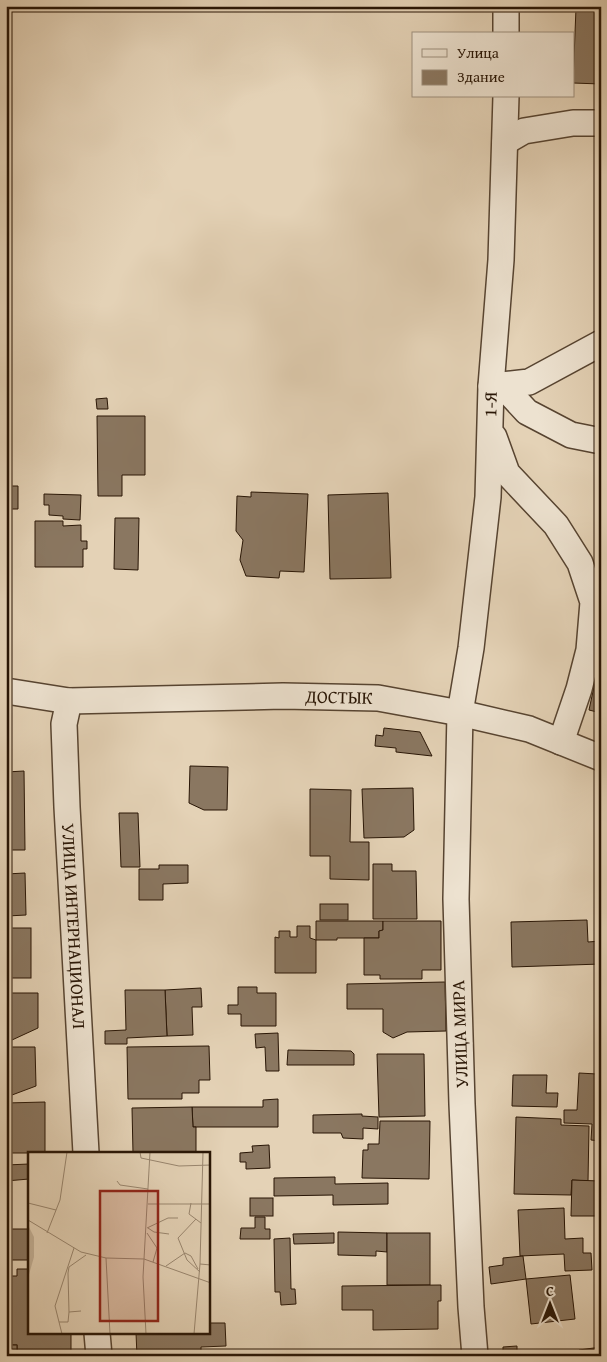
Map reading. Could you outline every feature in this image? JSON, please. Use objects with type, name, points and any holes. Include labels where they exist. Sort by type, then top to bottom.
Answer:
[{"type":"street","points":[[506,6],[506,32]]},
{"type":"street","name":"1-Я","points":[[460,713],[471,648],[488,497],[490,426],[496,385],[506,98]]},
{"type":"street","points":[[505,142],[524,131],[573,123],[601,122]]},
{"type":"street","points":[[496,385],[529,382],[601,343]]},
{"type":"street","points":[[496,385],[527,412],[571,435],[601,441]]},
{"type":"street","points":[[490,426],[508,473],[556,525],[580,563],[593,602],[589,650],[579,689],[561,742]]},
{"type":"street","name":"ДОСТЫК","points":[[6,691],[68,701],[283,696],[378,698],[460,713],[528,730],[601,758]]},
{"type":"street","name":"УЛИЦА ИНТЕРНАЦИОНАЛ","points":[[68,701],[64,724],[66,798],[86,1152]]},
{"type":"street","name":"УЛИЦА МИРА","points":[[460,713],[456,899],[462,1104],[475,1356]]},
{"type":"street","points":[[98,1334],[99,1356]]},
{"type":"building","points":[[576,8],[601,9],[601,84],[574,83]]},
{"type":"building","points":[[107,398],[108,409],[97,409],[96,399]]},
{"type":"building","points":[[97,416],[145,416],[145,475],[122,475],[122,496],[98,496]]},
{"type":"building","points":[[6,472],[11,472],[11,486],[18,486],[18,509],[6,509]]},
{"type":"building","points":[[251,492],[308,494],[304,572],[280,571],[279,578],[246,576],[240,560],[243,540],[236,531],[237,496],[251,497]]},
{"type":"building","points":[[388,493],[391,578],[330,579],[328,495]]},
{"type":"building","points":[[44,494],[81,495],[80,520],[63,519],[63,516],[49,515],[49,505],[44,505]]},
{"type":"building","points":[[115,518],[139,518],[138,570],[114,569]]},
{"type":"building","points":[[35,521],[63,521],[63,526],[81,525],[81,541],[87,541],[87,549],[83,549],[83,567],[35,567]]},
{"type":"building","points":[[595,682],[601,683],[601,713],[589,710]]},
{"type":"building","points":[[384,728],[420,732],[432,756],[396,752],[396,748],[375,746],[376,735],[383,736]]},
{"type":"building","points":[[190,766],[228,767],[227,810],[204,810],[189,803]]},
{"type":"building","points":[[24,771],[25,850],[6,850],[6,772]]},
{"type":"building","points":[[413,788],[414,830],[404,837],[364,838],[362,789]]},
{"type":"building","points":[[310,789],[351,790],[350,842],[369,842],[369,880],[330,879],[330,856],[310,856]]},
{"type":"building","points":[[119,813],[138,813],[140,867],[121,867]]},
{"type":"building","points":[[373,864],[392,864],[392,871],[416,871],[417,919],[373,919]]},
{"type":"building","points":[[159,865],[188,865],[188,883],[163,884],[163,900],[139,900],[139,869],[159,869]]},
{"type":"building","points":[[25,873],[26,915],[7,916],[6,874]]},
{"type":"building","points":[[320,904],[348,904],[348,920],[320,920]]},
{"type":"building","points":[[587,920],[588,942],[601,941],[601,964],[512,967],[511,922]]},
{"type":"building","points":[[316,921],[383,921],[383,930],[379,931],[379,938],[316,940]]},
{"type":"building","points":[[383,921],[441,921],[441,970],[422,970],[422,979],[380,979],[380,975],[364,975],[364,938],[379,938],[379,931],[383,930]]},
{"type":"building","points":[[297,926],[310,926],[310,938],[316,940],[316,973],[275,973],[275,937],[279,938],[279,931],[290,931],[290,937],[297,937]]},
{"type":"building","points":[[6,928],[31,928],[31,978],[6,978]]},
{"type":"building","points":[[445,982],[446,1031],[407,1032],[393,1038],[383,1032],[383,1009],[347,1009],[347,984]]},
{"type":"building","points":[[238,987],[257,987],[257,993],[276,993],[276,1026],[241,1026],[241,1014],[228,1014],[228,1005],[238,1005]]},
{"type":"building","points":[[201,988],[202,1007],[192,1007],[193,1035],[167,1036],[165,990]]},
{"type":"building","points":[[125,990],[165,990],[167,1036],[127,1038],[127,1044],[105,1044],[105,1031],[126,1030]]},
{"type":"building","points":[[6,993],[38,993],[38,1028],[12,1040],[6,1037]]},
{"type":"building","points":[[278,1033],[279,1071],[266,1071],[265,1047],[256,1048],[255,1034]]},
{"type":"building","points":[[209,1046],[210,1080],[199,1080],[199,1093],[182,1093],[182,1099],[128,1099],[127,1047]]},
{"type":"building","points":[[6,1047],[35,1047],[36,1086],[12,1095],[6,1093]]},
{"type":"building","points":[[288,1050],[351,1051],[354,1054],[354,1065],[287,1065]]},
{"type":"building","points":[[377,1054],[424,1054],[425,1116],[379,1117]]},
{"type":"building","points":[[579,1073],[597,1074],[596,1113],[601,1114],[601,1141],[591,1140],[592,1124],[564,1123],[564,1110],[577,1110]]},
{"type":"building","points":[[513,1075],[547,1075],[546,1093],[558,1093],[557,1107],[512,1106]]},
{"type":"building","points":[[278,1099],[278,1127],[193,1127],[192,1107],[263,1107],[263,1100]]},
{"type":"building","points":[[45,1102],[45,1152],[6,1153],[6,1103]]},
{"type":"building","points":[[192,1107],[193,1127],[196,1127],[196,1152],[133,1152],[132,1108]]},
{"type":"building","points":[[362,1114],[362,1116],[378,1117],[378,1129],[363,1128],[363,1139],[343,1138],[341,1133],[313,1133],[313,1115]]},
{"type":"building","points":[[516,1117],[561,1119],[561,1125],[589,1126],[588,1181],[572,1180],[571,1195],[514,1194]]},
{"type":"building","points":[[380,1121],[430,1121],[429,1179],[362,1178],[363,1150],[368,1150],[368,1144],[379,1144]]},
{"type":"building","points":[[269,1145],[270,1168],[246,1169],[246,1162],[240,1162],[240,1153],[253,1152],[252,1146]]},
{"type":"building","points":[[28,1164],[28,1179],[6,1181],[6,1165]]},
{"type":"building","points":[[600,1171],[601,1216],[571,1216],[572,1180],[600,1181]]},
{"type":"building","points":[[335,1177],[335,1184],[388,1183],[388,1204],[333,1205],[333,1195],[274,1196],[274,1178]]},
{"type":"building","points":[[250,1198],[273,1198],[273,1216],[250,1216]]},
{"type":"building","points":[[564,1208],[565,1239],[583,1238],[583,1253],[591,1253],[592,1270],[565,1271],[564,1254],[520,1256],[518,1210]]},
{"type":"building","points":[[255,1217],[265,1217],[265,1229],[270,1229],[270,1239],[240,1239],[241,1228],[255,1228]]},
{"type":"building","points":[[10,1229],[28,1229],[28,1260],[6,1260],[6,1240],[11,1240]]},
{"type":"building","points":[[338,1232],[387,1233],[387,1252],[376,1251],[376,1256],[338,1255]]},
{"type":"building","points":[[334,1233],[334,1243],[294,1244],[293,1234]]},
{"type":"building","points":[[387,1233],[430,1233],[430,1285],[387,1285]]},
{"type":"building","points":[[290,1238],[291,1289],[295,1289],[296,1304],[281,1305],[280,1292],[275,1292],[274,1239]]},
{"type":"building","points":[[601,1255],[601,1269],[596,1270],[596,1256]]},
{"type":"building","points":[[523,1256],[526,1279],[491,1284],[489,1267],[503,1265],[503,1258]]},
{"type":"building","points":[[17,1269],[28,1269],[28,1334],[71,1334],[71,1356],[17,1355],[17,1345],[6,1345],[6,1281],[8,1281],[7,1276],[17,1276]]},
{"type":"building","points":[[570,1275],[575,1319],[531,1324],[526,1279]]},
{"type":"building","points":[[441,1285],[441,1301],[438,1301],[438,1329],[373,1330],[373,1310],[342,1310],[342,1286]]},
{"type":"building","points":[[210,1323],[225,1323],[226,1346],[201,1347],[201,1356],[137,1356],[136,1334],[210,1334]]},
{"type":"building","points":[[6,1345],[17,1345],[17,1356],[6,1356]]},
{"type":"building","points":[[517,1346],[517,1356],[503,1356],[503,1347]]},
{"type":"building","points":[[601,1347],[601,1356],[580,1356],[579,1350]]}]
